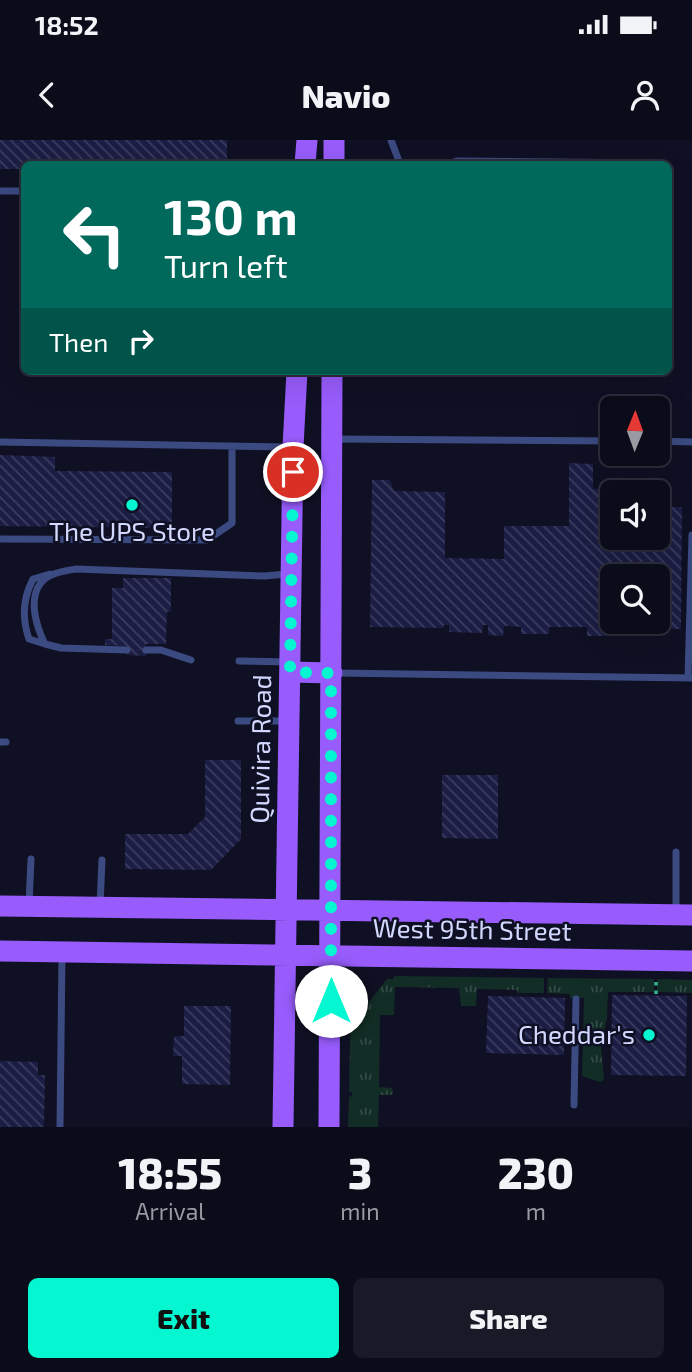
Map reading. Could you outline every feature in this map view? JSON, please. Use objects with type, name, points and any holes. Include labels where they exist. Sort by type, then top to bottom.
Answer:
[{"type":"main road","points":[[305,161],[307,140]]},
{"type":"main road","points":[[334,140],[334,161]]},
{"type":"main road","name":"Quivira Road","points":[[283,1127],[296,375]]},
{"type":"main road","points":[[329,1127],[332,375]]},
{"type":"main road","points":[[293,447],[331,440]]},
{"type":"main road","points":[[290,667],[331,673]]},
{"type":"main road","name":"West 95th Street","points":[[0,906],[684,915]]},
{"type":"main road","name":"West 95th Street","points":[[0,951],[692,961]]},
{"type":"lane","points":[[391,140],[399,161]]},
{"type":"lane","points":[[0,191],[21,191]]},
{"type":"lane","points":[[331,440],[600,441]]},
{"type":"lane","points":[[0,442],[293,447]]},
{"type":"lane","points":[[670,442],[692,442]]},
{"type":"lane","points":[[0,539],[207,540],[232,523],[232,446]]},
{"type":"lane","points":[[331,673],[690,678],[692,535]]},
{"type":"lane","points":[[127,650],[61,648],[29,639],[24,626],[26,593],[33,579],[76,569],[242,575],[292,574]]},
{"type":"lane","points":[[45,644],[37,628],[35,601],[40,584],[57,572]]},
{"type":"lane","points":[[146,650],[161,650],[191,660]]},
{"type":"lane","points":[[240,661],[290,667]]},
{"type":"lane","points":[[237,721],[289,721]]},
{"type":"lane","points":[[676,852],[684,915]]},
{"type":"lane","points":[[29,906],[31,859]]},
{"type":"lane","points":[[100,907],[102,860]]},
{"type":"lane","points":[[60,1127],[62,952]]},
{"type":"lane","points":[[574,1105],[576,999]]},
{"type":"path","points":[[656,979],[656,994]]},
{"type":"green space","points":[[394,976],[544,978],[544,993],[477,989],[476,1006],[461,1006],[459,988],[395,987],[394,1015],[380,1015],[379,1087],[392,1088],[393,1093],[379,1095],[378,1127],[348,1127],[349,1097],[352,1096],[352,1092],[349,1092],[351,1001],[368,1003],[387,979],[394,979]]},
{"type":"green space","points":[[548,978],[654,979],[654,992],[608,992],[607,1018],[601,1046],[604,1080],[600,1082],[582,1076],[584,998],[547,993]]},
{"type":"green space","points":[[657,979],[692,980],[692,993],[657,992]]},
{"type":"building","points":[[0,140],[227,140],[227,161],[21,161],[21,169],[0,169]]},
{"type":"building","points":[[0,455],[55,457],[55,471],[172,472],[172,528],[0,526]]},
{"type":"building","points":[[569,463],[593,464],[593,489],[600,489],[600,550],[670,550],[670,507],[682,507],[681,629],[670,629],[670,564],[600,564],[600,634],[661,636],[587,636],[587,627],[549,627],[549,634],[521,634],[521,627],[504,626],[503,636],[488,635],[488,625],[483,625],[482,633],[449,632],[449,625],[444,625],[443,628],[370,627],[372,480],[390,480],[394,491],[445,492],[445,558],[504,559],[504,526],[569,526]]},
{"type":"building","points":[[123,578],[171,578],[171,611],[167,612],[166,644],[146,644],[146,656],[127,655],[127,646],[105,645],[105,639],[112,639],[112,588],[123,588]]},
{"type":"building","points":[[205,760],[241,760],[241,839],[211,870],[125,869],[125,834],[188,834],[205,817]]},
{"type":"building","points":[[442,775],[498,775],[498,839],[442,838]]},
{"type":"building","name":"Cheddar's","points":[[612,995],[687,996],[686,1076],[611,1075]]},
{"type":"building","points":[[488,996],[565,998],[564,1055],[486,1053]]},
{"type":"building","points":[[184,1006],[231,1006],[230,1085],[182,1084],[182,1056],[173,1056],[174,1036],[184,1036]]},
{"type":"building","points":[[0,1061],[38,1062],[38,1075],[45,1075],[44,1127],[0,1127]]},
{"type":"place","name":"The UPS Store","points":[[132,505]]},
{"type":"place","name":"Cheddar's","points":[[649,1035]]},
{"type":"route","points":[[293,472],[290,672],[331,673],[331,1001]]}]
